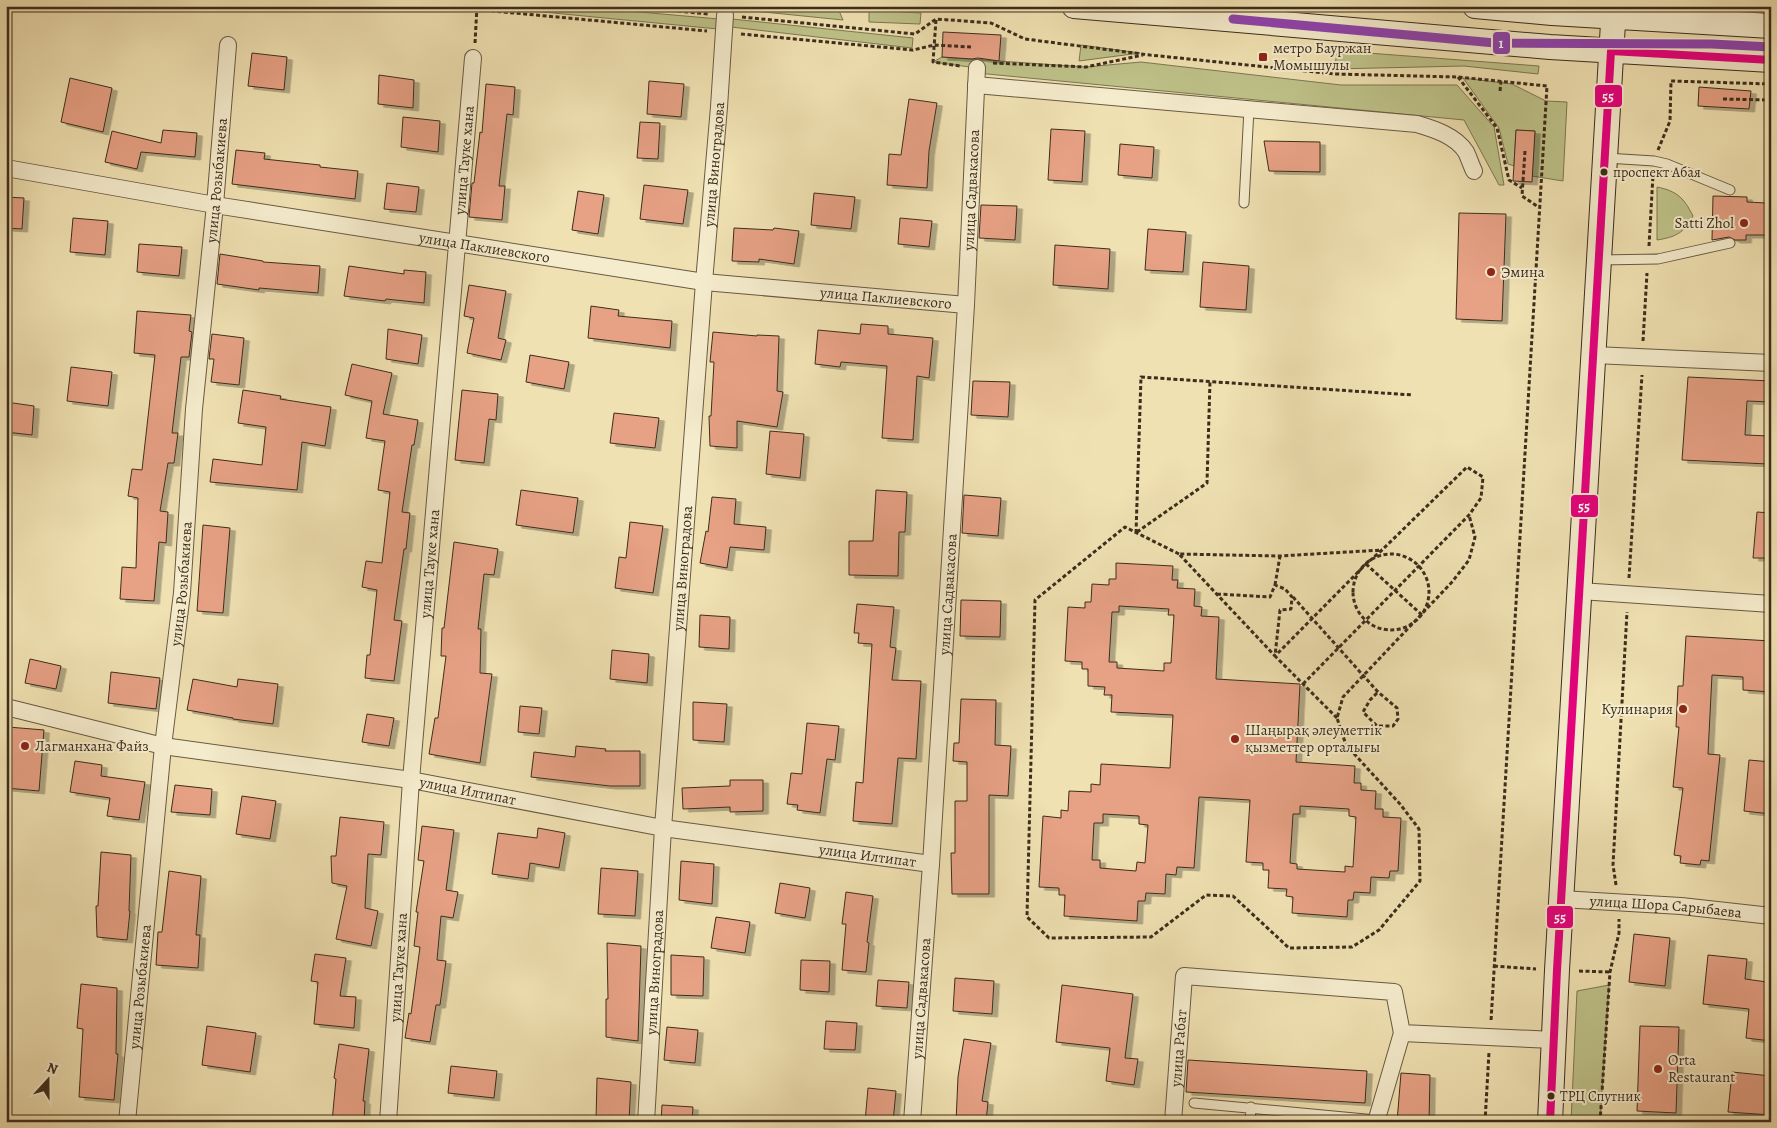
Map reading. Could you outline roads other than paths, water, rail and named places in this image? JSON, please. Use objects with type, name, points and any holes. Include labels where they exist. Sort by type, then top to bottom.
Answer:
[{"type":"main road","points":[[1074,6],[1550,47],[1771,60]]},
{"type":"main road","points":[[1475,6],[1614,11],[1771,26]]},
{"type":"main road","points":[[1550,1122],[1561,898],[1614,11]]},
{"type":"street","name":"улица Виноградова","points":[[646,1122],[663,828],[724,15]]},
{"type":"street","name":"улица Розыбакиева","points":[[127,1122],[162,746],[182,593],[194,409],[215,205],[228,44]]},
{"type":"street","name":"улица Тауке хана","points":[[388,1122],[411,780],[474,58]]},
{"type":"street","name":"улица Садвакасова","points":[[912,1122],[931,864],[966,305],[977,68]]},
{"type":"street","points":[[976,85],[1417,124],[1437,130],[1453,139],[1465,150],[1474,171]]},
{"type":"street","name":"улица Паклиевского","points":[[6,168],[215,205],[704,282],[966,305]]},
{"type":"street","points":[[1594,355],[1771,363]]},
{"type":"street","points":[[1580,591],[1771,604]]},
{"type":"street","name":"улица Илтипат","points":[[6,707],[162,746],[411,780],[663,828],[931,864]]},
{"type":"street","name":"улица Шора Сарыбаева","points":[[1561,898],[1771,916]]},
{"type":"street","name":"улица Рабат","points":[[1173,1122],[1184,976],[1394,992],[1402,1032]]},
{"type":"street","points":[[1376,1121],[1402,1032],[1554,1040]]},
{"type":"lane","points":[[1244,203],[1250,109]]},
{"type":"lane","points":[[1605,158],[1654,161],[1667,164],[1730,190]]},
{"type":"lane","points":[[1600,260],[1658,259],[1730,244]]},
{"type":"lane","points":[[1194,1103],[1251,1107],[1376,1121]]},
{"type":"lane","points":[[1250,1122],[1251,1107]]},
{"type":"place","name":"метро Бауржан Момышулы","points":[[1263,57]]},
{"type":"place","name":"проспект Абая","points":[[1604,172]]},
{"type":"place","name":"Satti Zhol","points":[[1744,223]]},
{"type":"place","name":"Эмина","points":[[1491,272]]},
{"type":"place","name":"Кулинария","points":[[1683,709]]},
{"type":"place","name":"Шаңырақ әлеуметтік қызметтер орталығы","points":[[1235,739]]},
{"type":"place","name":"Лагманхана Файз","points":[[25,746]]},
{"type":"place","name":"Orta Restaurant","points":[[1658,1069]]},
{"type":"place","name":"ТРЦ Спутник","points":[[1551,1096]]}]
